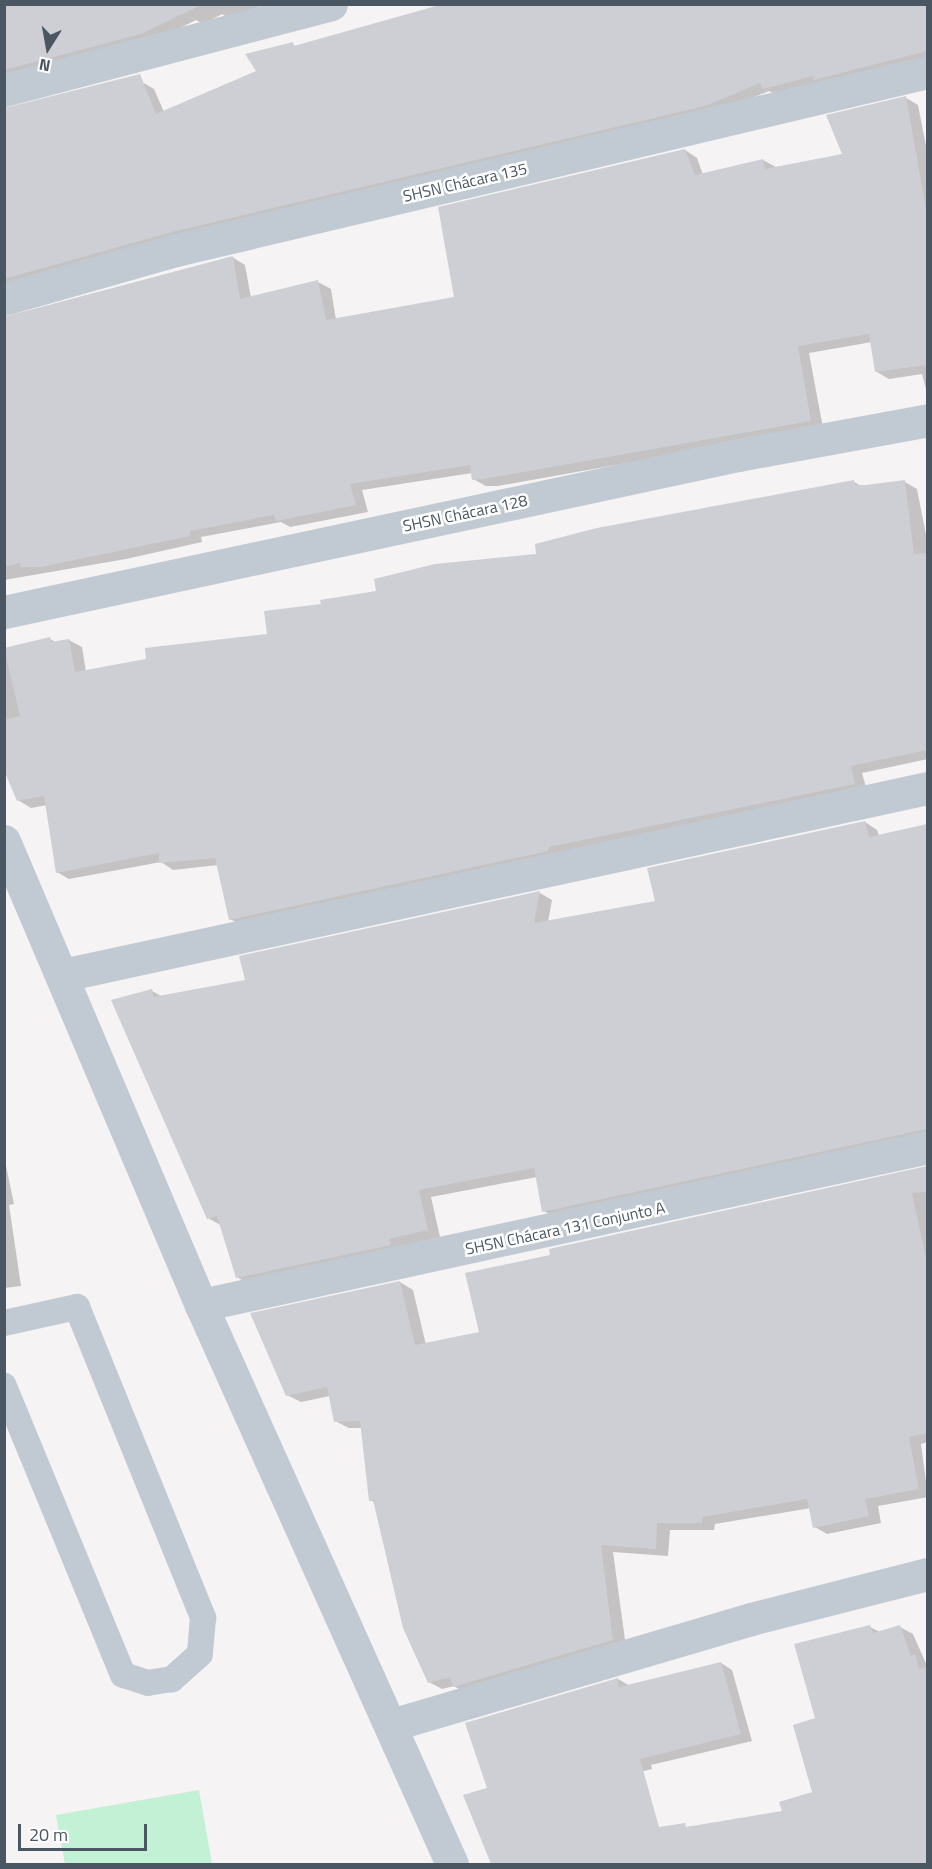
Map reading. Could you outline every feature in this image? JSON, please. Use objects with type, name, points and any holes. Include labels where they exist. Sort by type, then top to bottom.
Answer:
[{"type":"street","points":[[4,90],[331,4]]},
{"type":"street","name":"SHSN Chácara 135","points":[[4,299],[176,250],[927,72]]},
{"type":"street","name":"SHSN Chácara 128","points":[[4,612],[738,454],[927,420]]},
{"type":"street","points":[[63,975],[927,788]]},
{"type":"street","points":[[4,841],[63,975],[201,1305],[452,1864]]},
{"type":"street","name":"SHSN Chácara 131 Conjunto A","points":[[201,1305],[927,1147]]},
{"type":"street","points":[[391,1725],[751,1619],[927,1574]]},
{"type":"lane","points":[[4,1323],[77,1307],[203,1618],[200,1654],[172,1679],[148,1683],[123,1675],[4,1386]]},
{"type":"green space","points":[[199,1790],[212,1864],[65,1864],[56,1815]]},
{"type":"building","points":[[4,4],[203,4],[141,34],[4,70]]},
{"type":"building","points":[[443,4],[927,4],[927,51],[814,80],[813,76],[763,89],[760,83],[705,106],[172,232],[4,279],[4,108],[140,74],[156,114],[256,71],[245,54],[293,42],[294,46]]},
{"type":"building","points":[[906,96],[927,215],[927,365],[875,372],[869,334],[798,346],[811,421],[484,479],[472,480],[470,465],[350,484],[356,505],[276,521],[274,515],[190,531],[190,536],[41,567],[21,567],[20,563],[4,567],[4,317],[233,256],[240,299],[318,280],[326,320],[454,297],[438,207],[685,149],[695,175],[763,159],[765,169],[842,154],[826,115]]},
{"type":"building","points":[[854,480],[855,485],[866,485],[905,480],[914,554],[927,553],[927,750],[851,766],[855,784],[549,847],[548,851],[229,920],[215,858],[159,863],[159,853],[56,873],[44,796],[17,801],[4,770],[4,720],[20,716],[4,648],[50,637],[51,642],[69,639],[75,672],[146,659],[145,648],[267,634],[264,611],[321,604],[320,600],[376,591],[374,579],[435,564],[536,554],[535,544],[597,528]]},
{"type":"building","points":[[865,821],[869,837],[927,824],[927,1129],[542,1212],[534,1168],[419,1190],[428,1230],[389,1239],[391,1245],[236,1278],[217,1216],[207,1219],[111,1000],[152,989],[153,997],[245,980],[239,956],[540,891],[534,923],[655,901],[647,868]]},
{"type":"building","points":[[927,1166],[927,1192],[912,1193],[927,1263],[927,1433],[909,1437],[919,1489],[865,1499],[869,1516],[813,1528],[807,1499],[702,1517],[702,1523],[657,1523],[656,1549],[601,1545],[613,1640],[453,1687],[450,1677],[428,1683],[403,1628],[373,1500],[369,1501],[360,1421],[334,1422],[327,1387],[286,1396],[250,1313],[400,1281],[415,1345],[479,1332],[465,1273],[550,1255],[549,1249]]},
{"type":"building","points":[[870,1625],[873,1633],[900,1625],[911,1656],[915,1654],[919,1669],[927,1667],[927,1864],[491,1864],[463,1795],[487,1788],[465,1723],[618,1678],[619,1687],[721,1662],[741,1734],[640,1759],[659,1827],[685,1823],[686,1827],[782,1811],[779,1802],[812,1792],[793,1725],[815,1718],[794,1644]]}]
